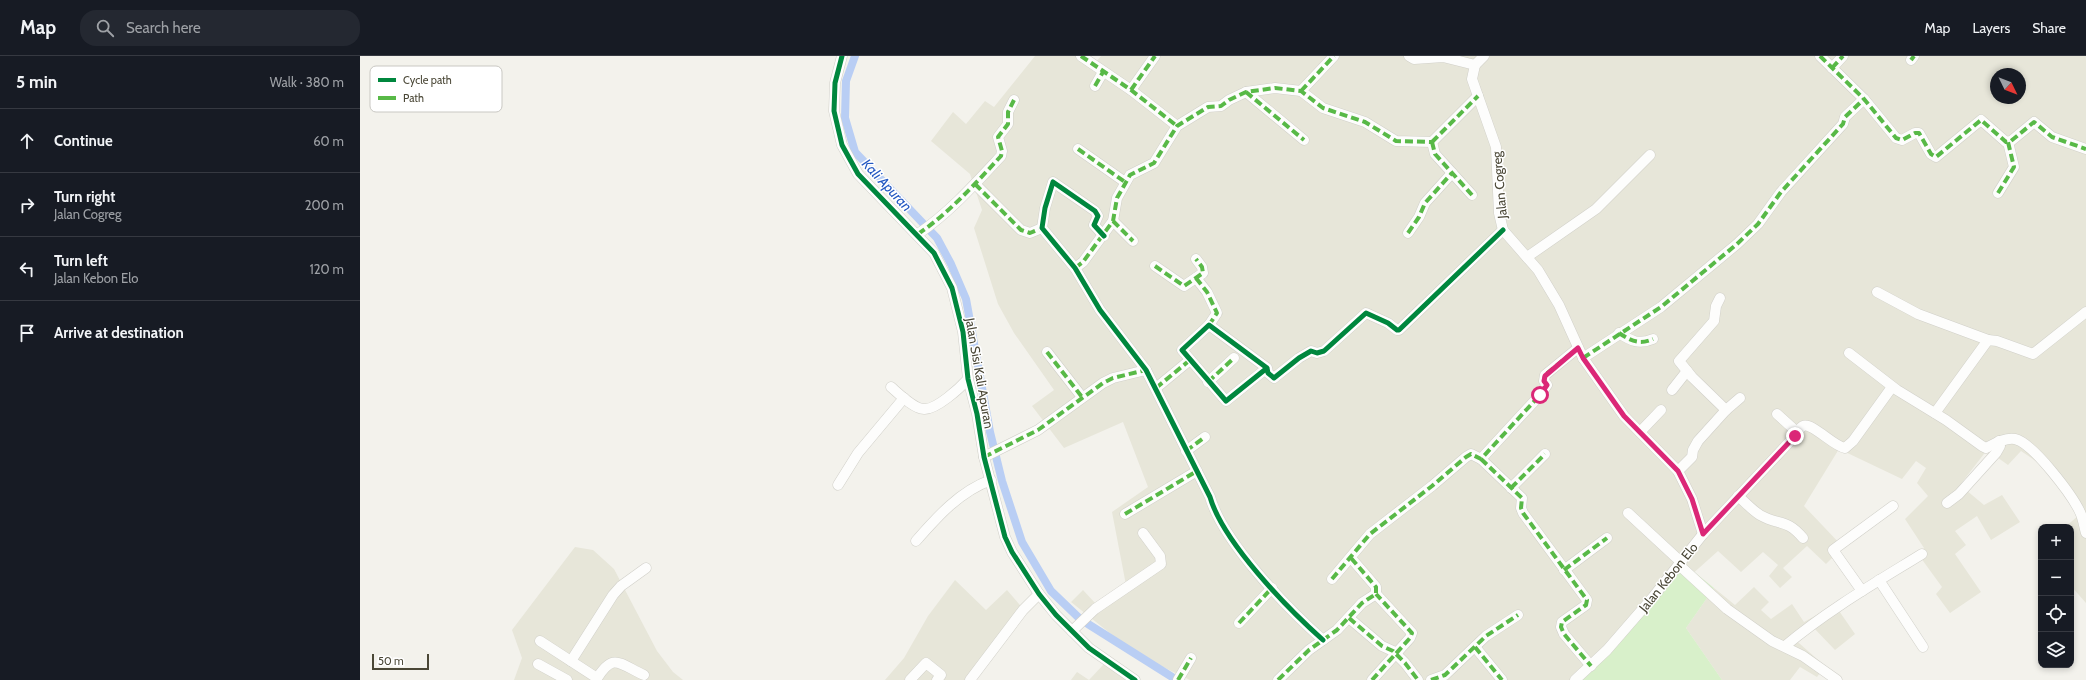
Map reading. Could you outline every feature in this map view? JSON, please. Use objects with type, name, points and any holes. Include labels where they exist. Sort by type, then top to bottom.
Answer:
[{"type":"street","name":"Jalan Sisi Kali Apuran","points":[[842,56],[835,83],[834,111],[842,145],[858,174],[920,232],[934,253],[952,288],[963,332],[968,379],[1005,537],[1012,552],[1039,594],[1072,631],[1089,648],[1135,680]]},
{"type":"street","points":[[1081,56],[1131,90],[1177,126]]},
{"type":"street","points":[[1131,90],[1155,56]]},
{"type":"street","points":[[1301,90],[1334,56]]},
{"type":"street","points":[[1409,56],[1413,59],[1443,58],[1475,65],[1484,56]]},
{"type":"street","points":[[1820,56],[1864,99],[1896,138],[1902,140],[1919,132],[1931,154],[1936,157],[1981,120],[2008,142],[2014,167],[1998,193]]},
{"type":"street","points":[[1832,68],[1843,56]]},
{"type":"street","name":"Jalan Cogreg","points":[[1475,65],[1472,79],[1496,147],[1499,213],[1503,230],[1538,270],[1559,305],[1583,358],[1624,416],[1678,471],[1692,499],[1703,534]]},
{"type":"street","points":[[1095,86],[1103,72]]},
{"type":"street","points":[[1075,268],[1083,262],[1104,236],[1113,221],[1117,198],[1125,182],[1134,171],[1144,169],[1159,158],[1163,146],[1177,126],[1208,107],[1221,106],[1228,100],[1246,92],[1275,88],[1301,90],[1323,108],[1365,122],[1396,141],[1432,142],[1478,96]]},
{"type":"street","points":[[1246,92],[1304,140]]},
{"type":"street","points":[[1583,358],[1619,333],[1661,307],[1712,266],[1758,224],[1781,192],[1843,124],[1845,117],[1864,99]]},
{"type":"street","points":[[920,232],[941,216],[975,184],[1002,154],[998,137],[1008,124],[1008,112],[1014,100]]},
{"type":"street","points":[[2008,142],[2034,122],[2052,137],[2086,149]]},
{"type":"street","points":[[1432,142],[1435,154],[1472,195]]},
{"type":"street","points":[[1078,149],[1125,182]]},
{"type":"street","points":[[1527,258],[1596,209],[1650,155]]},
{"type":"street","points":[[1408,233],[1425,203],[1452,173]]},
{"type":"street","points":[[1104,236],[1094,225],[1098,216],[1095,211],[1053,182],[1045,208],[1042,228],[1075,268],[1100,310],[1146,370],[1210,497],[1213,508],[1229,535],[1272,588],[1323,640]]},
{"type":"street","points":[[975,184],[1021,230],[1030,233],[1042,228]]},
{"type":"street","points":[[1113,221],[1133,241]]},
{"type":"street","points":[[1209,325],[1267,368],[1268,373],[1274,378],[1299,358],[1311,351],[1317,353],[1324,351],[1366,313],[1399,330],[1503,230]]},
{"type":"street","points":[[1155,266],[1182,286],[1203,272],[1202,267],[1196,258]]},
{"type":"street","points":[[1196,278],[1207,292],[1217,313],[1209,325],[1183,348],[1184,353],[1228,404],[1267,368]]},
{"type":"street","points":[[1877,292],[1918,314],[1988,340],[1997,341],[2033,354],[2086,312]]},
{"type":"street","points":[[1720,298],[1716,306],[1714,321],[1680,360],[1681,365],[1687,372],[1726,410]]},
{"type":"street","points":[[1619,333],[1632,341],[1639,342],[1653,339]]},
{"type":"street","points":[[1935,413],[1988,340]]},
{"type":"street","points":[[1480,459],[1540,395],[1547,385],[1544,381],[1545,376],[1578,348]]},
{"type":"street","points":[[1047,352],[1082,397]]},
{"type":"street","points":[[1849,353],[1892,387],[1935,413],[1982,446],[1986,448],[1999,442],[2016,439],[2043,460],[2077,506],[2086,533]]},
{"type":"street","points":[[1208,382],[1234,358]]},
{"type":"street","points":[[1156,388],[1190,360]]},
{"type":"street","points":[[986,456],[1038,430],[1082,397],[1114,378],[1146,370]]},
{"type":"street","points":[[1672,390],[1687,372]]},
{"type":"street","points":[[891,387],[918,408],[928,409],[959,389],[968,379]]},
{"type":"street","name":"Jalan Kebon Elo","points":[[1575,680],[1612,644],[1703,534],[1798,433],[1801,427],[1808,425],[1836,445],[1845,448],[1862,430],[1892,387]]},
{"type":"street","points":[[838,485],[858,453],[904,398]]},
{"type":"street","points":[[1678,471],[1692,457],[1693,450],[1698,441],[1726,410],[1740,398]]},
{"type":"street","points":[[1640,432],[1661,410]]},
{"type":"street","points":[[1777,414],[1798,433]]},
{"type":"street","points":[[1186,452],[1205,437]]},
{"type":"street","points":[[1947,503],[1959,494],[1996,453],[2000,446],[1999,442]]},
{"type":"street","points":[[1332,579],[1370,534],[1471,454],[1480,459],[1522,498],[1521,508],[1523,513],[1587,603],[1562,622],[1561,627],[1564,634],[1590,666]]},
{"type":"street","points":[[1511,488],[1545,454]]},
{"type":"street","points":[[1125,514],[1197,471]]},
{"type":"street","points":[[916,541],[951,504],[968,491],[991,480]]},
{"type":"street","points":[[1738,496],[1759,515],[1788,524],[1803,538]]},
{"type":"street","points":[[1862,591],[1833,550],[1893,506]]},
{"type":"street","points":[[1628,513],[1727,609],[1772,641],[1784,646],[1837,680]]},
{"type":"street","points":[[1072,631],[1095,609],[1161,564],[1160,556],[1143,533]]},
{"type":"street","points":[[1564,570],[1607,538]]},
{"type":"street","points":[[1784,646],[1814,622],[1922,554]]},
{"type":"street","points":[[1351,558],[1376,587],[1376,594],[1412,632],[1410,638],[1372,680]]},
{"type":"street","points":[[571,661],[613,595],[621,586],[646,568]]},
{"type":"street","points":[[1879,580],[1923,647]]},
{"type":"street","points":[[1239,623],[1272,588]]},
{"type":"street","points":[[970,680],[1023,610],[1039,594]]},
{"type":"street","points":[[1278,680],[1323,640],[1332,635],[1362,603],[1376,594]]},
{"type":"street","points":[[1431,680],[1445,675],[1486,636],[1518,614]]},
{"type":"street","points":[[1348,618],[1382,646],[1395,653],[1418,680]]},
{"type":"street","points":[[540,641],[596,679],[607,664],[611,662],[617,663],[644,675]]},
{"type":"street","points":[[1475,647],[1502,680]]},
{"type":"street","points":[[1178,680],[1191,658]]},
{"type":"street","points":[[910,680],[926,663],[942,678]]},
{"type":"street","points":[[538,664],[567,680]]},
{"type":"shaded area","points":[[1035,56],[1089,56],[1096,62],[1101,56],[2086,56],[2086,603],[2074,589],[2074,524],[2069,524],[2078,516],[2046,468],[2021,451],[2008,465],[1987,450],[1960,485],[1984,505],[2002,495],[2020,522],[1991,540],[1977,516],[1955,531],[1966,545],[1955,554],[1981,592],[1950,613],[1936,594],[1942,587],[1918,554],[1924,548],[1905,519],[1928,496],[1917,483],[1926,468],[1916,461],[1902,479],[1839,449],[1804,506],[1843,547],[1826,564],[1807,546],[1783,568],[1792,577],[1780,588],[1769,576],[1778,565],[1763,552],[1741,572],[1718,551],[1574,680],[1190,680],[1136,654],[1071,602],[1083,590],[1096,604],[1126,585],[1112,512],[1148,487],[1123,422],[1064,448],[1032,406],[1054,390],[1014,333],[998,304],[974,228],[982,210],[970,174],[931,141],[953,112],[966,124],[985,101],[994,107]]},
{"type":"shaded area","points":[[575,547],[593,550],[614,569],[657,651],[673,672],[683,680],[514,680],[522,658],[512,630]]},
{"type":"shaded area","points":[[955,580],[986,610],[1007,590],[1025,611],[971,680],[885,680],[904,658],[928,616]]},
{"type":"shaded area","points":[[1754,587],[1769,602],[1761,610],[1771,619],[1792,604],[1804,622],[1835,605],[1855,634],[1835,650],[1811,625],[1791,636],[1825,666],[1817,677],[1800,667],[1790,680],[1722,680],[1686,628],[1714,588],[1735,605]]},
{"type":"shaded area","points":[[1104,664],[1131,680],[1089,680]]},
{"type":"shaded area","points":[[1077,672],[1089,680],[1071,680]]},
{"type":"green space","points":[[1682,562],[1714,588],[1686,628],[1722,680],[1574,680]]},
{"type":"waterway","name":"Kali Apuran","points":[[855,56],[846,81],[845,118],[855,152],[937,238],[951,264],[966,299],[990,432],[1002,481],[1022,542],[1051,591],[1078,617]]},
{"type":"waterway","points":[[1088,624],[1172,677]]},
{"type":"marked path","points":[[1081,56],[1131,90],[1177,126]]},
{"type":"marked path","points":[[1131,90],[1155,56]]},
{"type":"marked path","points":[[1301,91],[1334,56]]},
{"type":"marked path","points":[[1820,56],[1864,99],[1896,138],[1902,140],[1915,133],[1919,133],[1931,154],[1936,157],[1981,120],[2006,142],[2011,141],[2034,122],[2052,137],[2086,149]]},
{"type":"marked path","points":[[1832,68],[1843,56]]},
{"type":"marked path","points":[[1911,60],[1914,56]]},
{"type":"marked path","points":[[1095,86],[1103,72]]},
{"type":"marked path","points":[[1075,268],[1083,262],[1113,221],[1117,198],[1130,175],[1154,163],[1177,126],[1208,107],[1221,106],[1229,100],[1246,92],[1275,88],[1301,91],[1323,108],[1365,122],[1396,141],[1432,142]]},
{"type":"marked path","points":[[1246,92],[1304,140]]},
{"type":"marked path","points":[[1432,142],[1478,96]]},
{"type":"marked path","points":[[1583,358],[1661,307],[1737,244],[1758,224],[1781,192],[1843,124],[1845,117],[1864,99]]},
{"type":"marked path","points":[[918,234],[951,207],[1001,156],[1002,151],[998,137],[1008,124],[1008,112],[1014,100]]},
{"type":"marked path","points":[[1432,142],[1435,154],[1472,195]]},
{"type":"marked path","points":[[1998,193],[2014,167],[2008,142]]},
{"type":"marked path","points":[[1078,149],[1125,182]]},
{"type":"marked path","points":[[1408,233],[1419,217],[1425,203],[1452,173]]},
{"type":"marked path","points":[[975,184],[1021,230],[1030,233],[1042,228]]},
{"type":"marked path","points":[[1113,221],[1133,241]]},
{"type":"marked path","points":[[1155,266],[1184,286],[1203,273],[1202,267],[1196,259]]},
{"type":"marked path","points":[[1196,278],[1207,292],[1217,313],[1209,325]]},
{"type":"marked path","points":[[1619,333],[1627,338],[1639,342],[1653,339]]},
{"type":"marked path","points":[[1332,579],[1370,534],[1432,486],[1466,457],[1471,454],[1481,459],[1540,395],[1547,385],[1544,381],[1545,375],[1578,348]]},
{"type":"marked path","points":[[1047,352],[1082,397]]},
{"type":"marked path","points":[[1208,382],[1234,358]]},
{"type":"marked path","points":[[1156,388],[1190,360]]},
{"type":"marked path","points":[[984,457],[1038,430],[1103,383],[1113,378],[1146,370]]},
{"type":"marked path","points":[[1186,451],[1205,437]]},
{"type":"marked path","points":[[1511,488],[1545,454]]},
{"type":"marked path","points":[[1481,459],[1522,498],[1521,508],[1523,513],[1587,600],[1586,605],[1562,622],[1561,627],[1564,634],[1591,666]]},
{"type":"marked path","points":[[1125,514],[1197,471]]},
{"type":"marked path","points":[[1564,570],[1607,538]]},
{"type":"marked path","points":[[1278,680],[1309,650],[1337,630],[1362,603],[1376,594],[1376,587],[1351,558]]},
{"type":"marked path","points":[[1239,623],[1272,588]]},
{"type":"marked path","points":[[1372,680],[1410,638],[1412,633],[1376,594]]},
{"type":"marked path","points":[[1431,680],[1445,675],[1486,636],[1518,615]]},
{"type":"marked path","points":[[1349,618],[1382,646],[1393,651],[1405,663],[1418,680]]},
{"type":"marked path","points":[[1475,647],[1502,680]]},
{"type":"marked path","points":[[1178,680],[1191,658]]},
{"type":"cycle path","points":[[842,56],[835,83],[834,111],[842,145],[858,174],[934,253],[952,288],[963,332],[968,379],[977,414],[984,457],[1005,537],[1012,552],[1039,594],[1056,615],[1089,648],[1135,680]]},
{"type":"cycle path","points":[[1104,236],[1094,225],[1098,216],[1095,211],[1053,182],[1045,208],[1042,228],[1075,268],[1100,310],[1146,370],[1210,497],[1217,515],[1228,534],[1242,554],[1275,593],[1308,627],[1323,640]]},
{"type":"cycle path","points":[[1267,368],[1226,401],[1182,350],[1209,325],[1267,368],[1268,373],[1274,378],[1299,358],[1311,351],[1317,353],[1324,351],[1366,313],[1399,330],[1503,230]]},
{"type":"route","points":[[1540,395],[1547,385],[1544,381],[1545,376],[1578,348],[1583,358],[1624,416],[1678,471],[1692,499],[1703,534],[1795,436]]}]
